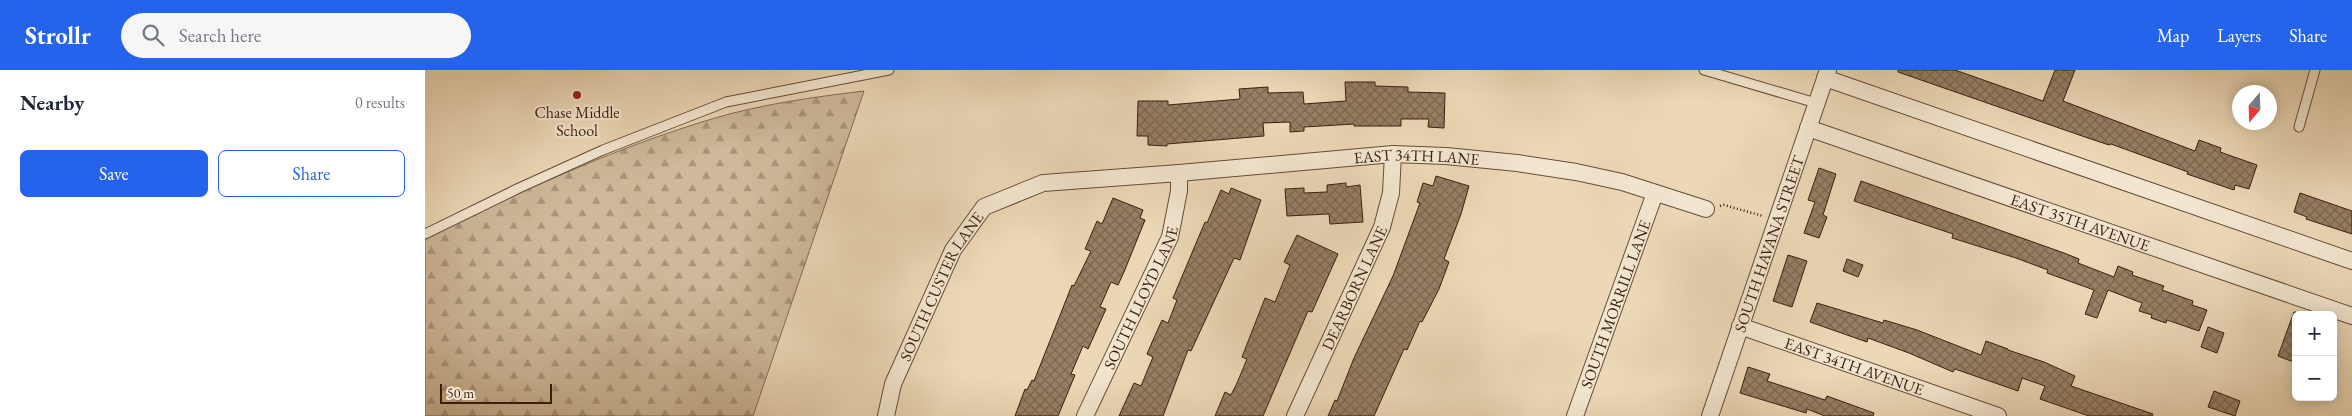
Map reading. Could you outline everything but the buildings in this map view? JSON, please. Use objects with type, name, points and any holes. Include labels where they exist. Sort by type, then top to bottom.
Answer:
[{"type":"street","name":"SOUTH HAVANA STREET","points":[[1710,416],[1827,74]]},
{"type":"street","points":[[1827,74],[2352,261]]},
{"type":"street","name":"EAST 35TH AVENUE","points":[[1808,128],[2352,316]]},
{"type":"street","name":"EAST 34TH LANE","points":[[1122,177],[1393,154],[1445,156],[1576,172],[1706,209]]},
{"type":"street","name":"DEARBORN LANE","points":[[1295,416],[1382,227],[1391,193],[1393,154]]},
{"type":"street","name":"SOUTH LLOYD LANE","points":[[1085,416],[1170,237],[1179,191],[1179,173]]},
{"type":"street","name":"SOUTH CUSTER LANE","points":[[886,416],[893,384],[953,250],[983,207],[1043,183],[1122,177]]},
{"type":"street","name":"SOUTH MORRILL LANE","points":[[1575,416],[1655,193]]},
{"type":"street","name":"EAST 34TH AVENUE","points":[[1740,326],[1998,416]]},
{"type":"lane","points":[[425,234],[603,150],[726,102],[889,70]]},
{"type":"lane","points":[[1704,70],[1816,103]]},
{"type":"lane","points":[[2299,127],[2315,70]]},
{"type":"path","points":[[1706,209],[1724,205],[1763,216],[1775,224]]},
{"type":"green space","points":[[864,91],[753,416],[425,416],[425,238],[567,172],[677,130],[715,118],[770,105]]},
{"type":"place","name":"Chase Middle School","points":[[577,95]]}]
